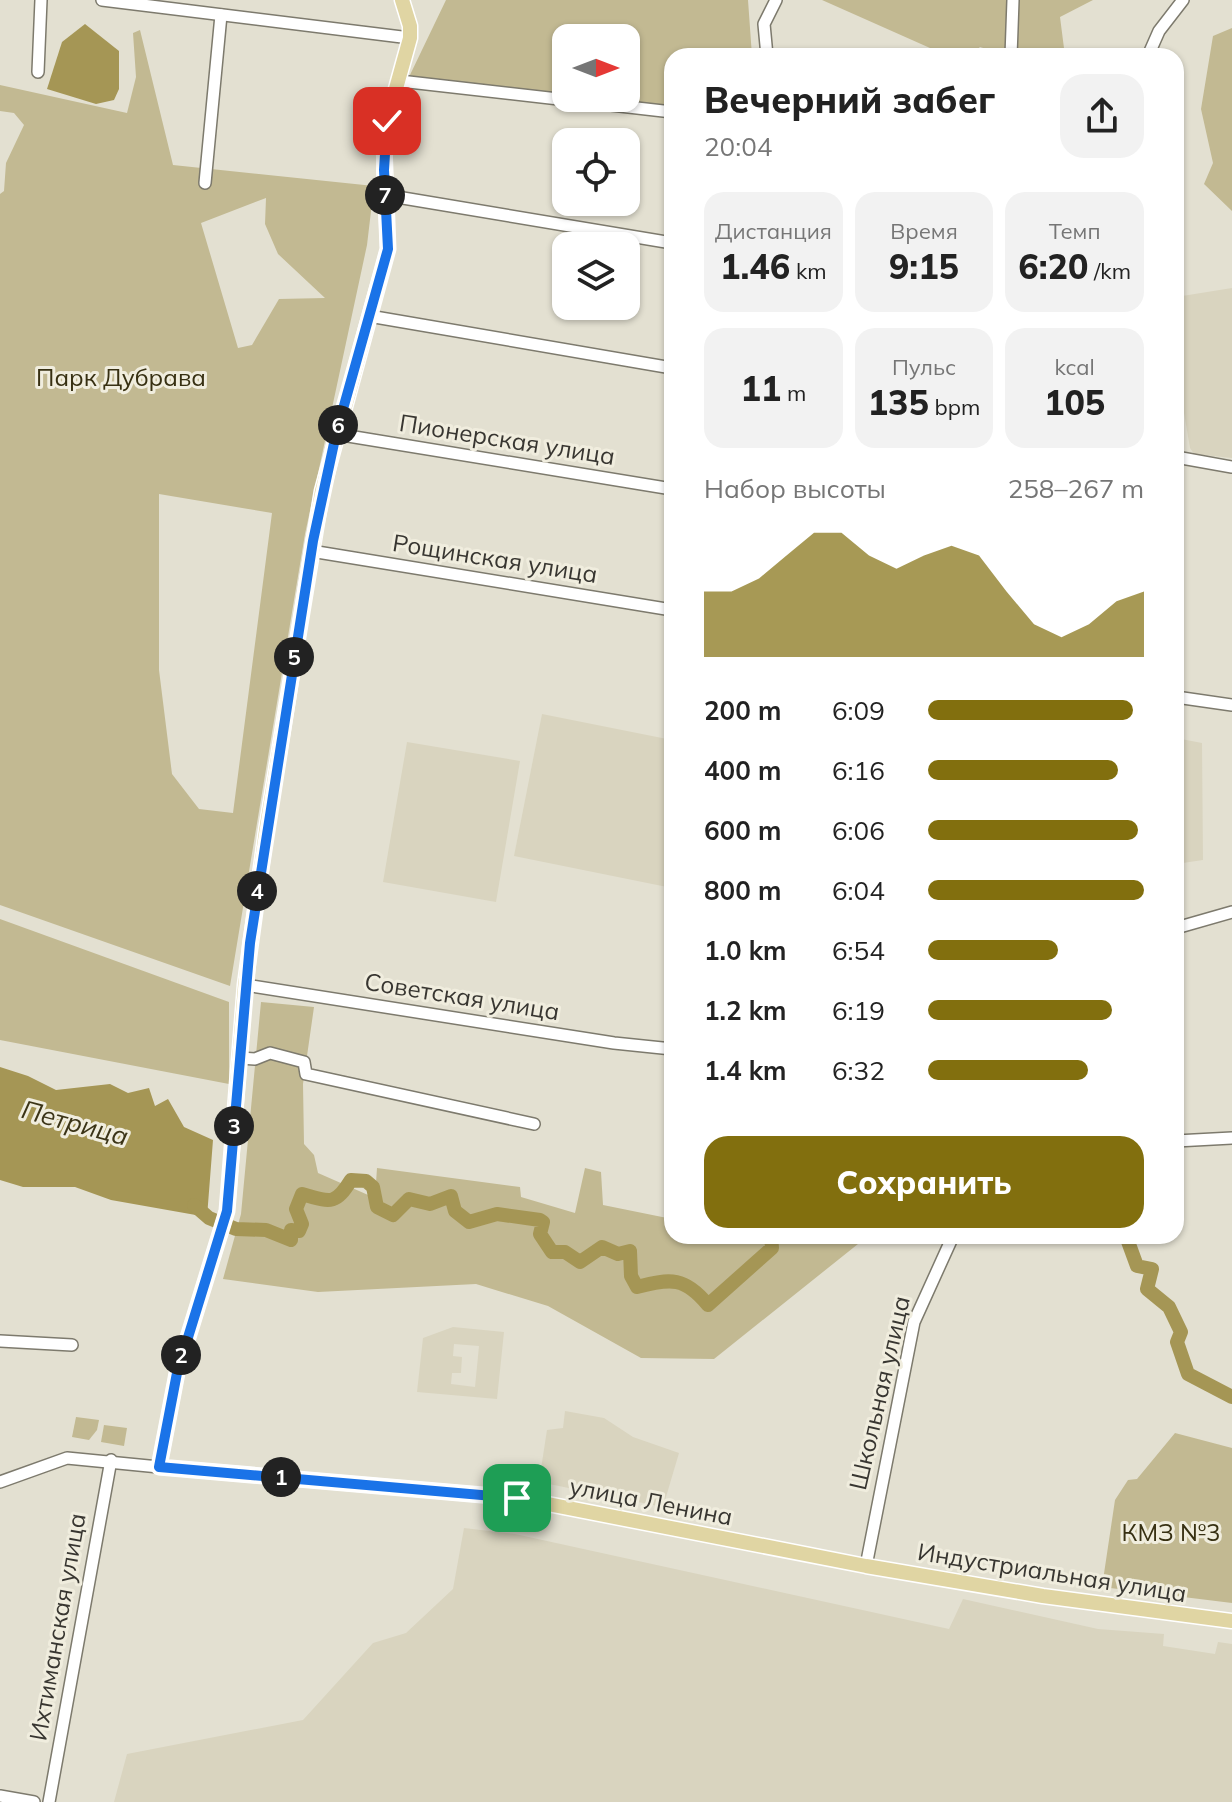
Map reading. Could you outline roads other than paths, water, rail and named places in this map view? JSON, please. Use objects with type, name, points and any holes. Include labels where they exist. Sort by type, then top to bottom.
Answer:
[{"type":"main road","points":[[159,1467],[184,1343],[227,1211],[245,985],[311,551],[336,434],[388,249],[385,195],[387,121],[410,38],[410,26],[402,0]]},
{"type":"main road","name":"улица Ленина","points":[[159,1467],[517,1498],[866,1566]]},
{"type":"main road","name":"Индустриальная улица","points":[[866,1566],[1043,1596],[1232,1621]]},
{"type":"street","points":[[38,72],[41,0]]},
{"type":"street","points":[[102,0],[410,38]]},
{"type":"street","points":[[766,48],[764,24],[776,0]]},
{"type":"street","points":[[1011,48],[1013,0]]},
{"type":"street","points":[[1152,48],[1159,31],[1183,0]]},
{"type":"street","points":[[205,183],[221,15]]},
{"type":"street","points":[[400,81],[664,111]]},
{"type":"street","points":[[385,195],[664,242]]},
{"type":"street","points":[[369,316],[664,367]]},
{"type":"street","name":"Пионерская улица","points":[[336,434],[664,488]]},
{"type":"street","points":[[1184,458],[1232,467]]},
{"type":"street","name":"Рощинская улица","points":[[311,551],[664,609]]},
{"type":"street","points":[[1184,698],[1232,705]]},
{"type":"street","points":[[1184,926],[1232,912]]},
{"type":"street","name":"Советская улица","points":[[245,985],[599,1041],[664,1048]]},
{"type":"street","points":[[240,1058],[255,1059],[270,1053],[304,1062],[306,1074],[534,1124]]},
{"type":"street","points":[[1184,1141],[1232,1138]]},
{"type":"street","name":"Школьная улица","points":[[866,1566],[914,1322],[949,1244]]},
{"type":"street","points":[[0,1341],[72,1345]]},
{"type":"street","name":"улица Ленина","points":[[0,1482],[67,1458],[159,1467]]},
{"type":"street","name":"Ихтиманская улица","points":[[53,1799],[111,1460]]},
{"type":"street","points":[[0,1796],[34,1802]]},
{"type":"water","points":[[85,24],[119,51],[119,89],[114,100],[96,104],[47,89],[62,42]]},
{"type":"water","points":[[0,1067],[56,1090],[110,1084],[128,1093],[149,1088],[155,1106],[168,1099],[184,1127],[213,1140],[207,1217],[111,1200],[75,1187],[23,1187],[0,1180]]},
{"type":"waterway","name":"Петрица","points":[[194,1205],[209,1218],[236,1229],[266,1230],[291,1240],[291,1230],[299,1231],[302,1224],[296,1209],[302,1194],[331,1200],[341,1194],[351,1180],[366,1181],[373,1187],[377,1207],[393,1215],[409,1199],[430,1204],[451,1196],[455,1211],[469,1222],[497,1214],[540,1220],[543,1222],[540,1234],[552,1252],[565,1252],[580,1262],[602,1247],[618,1254],[630,1251],[631,1276],[637,1287],[677,1282],[692,1289],[708,1305],[772,1248],[772,1244]]},
{"type":"waterway","name":"Петрица","points":[[1129,1244],[1137,1266],[1152,1269],[1147,1289],[1169,1307],[1181,1332],[1177,1342],[1188,1374],[1232,1397]]},
{"type":"park label","name":"Парк Дубрава","points":[[121,378]]},
{"type":"park label","name":"КМЗ №3","points":[[1171,1533]]}]
